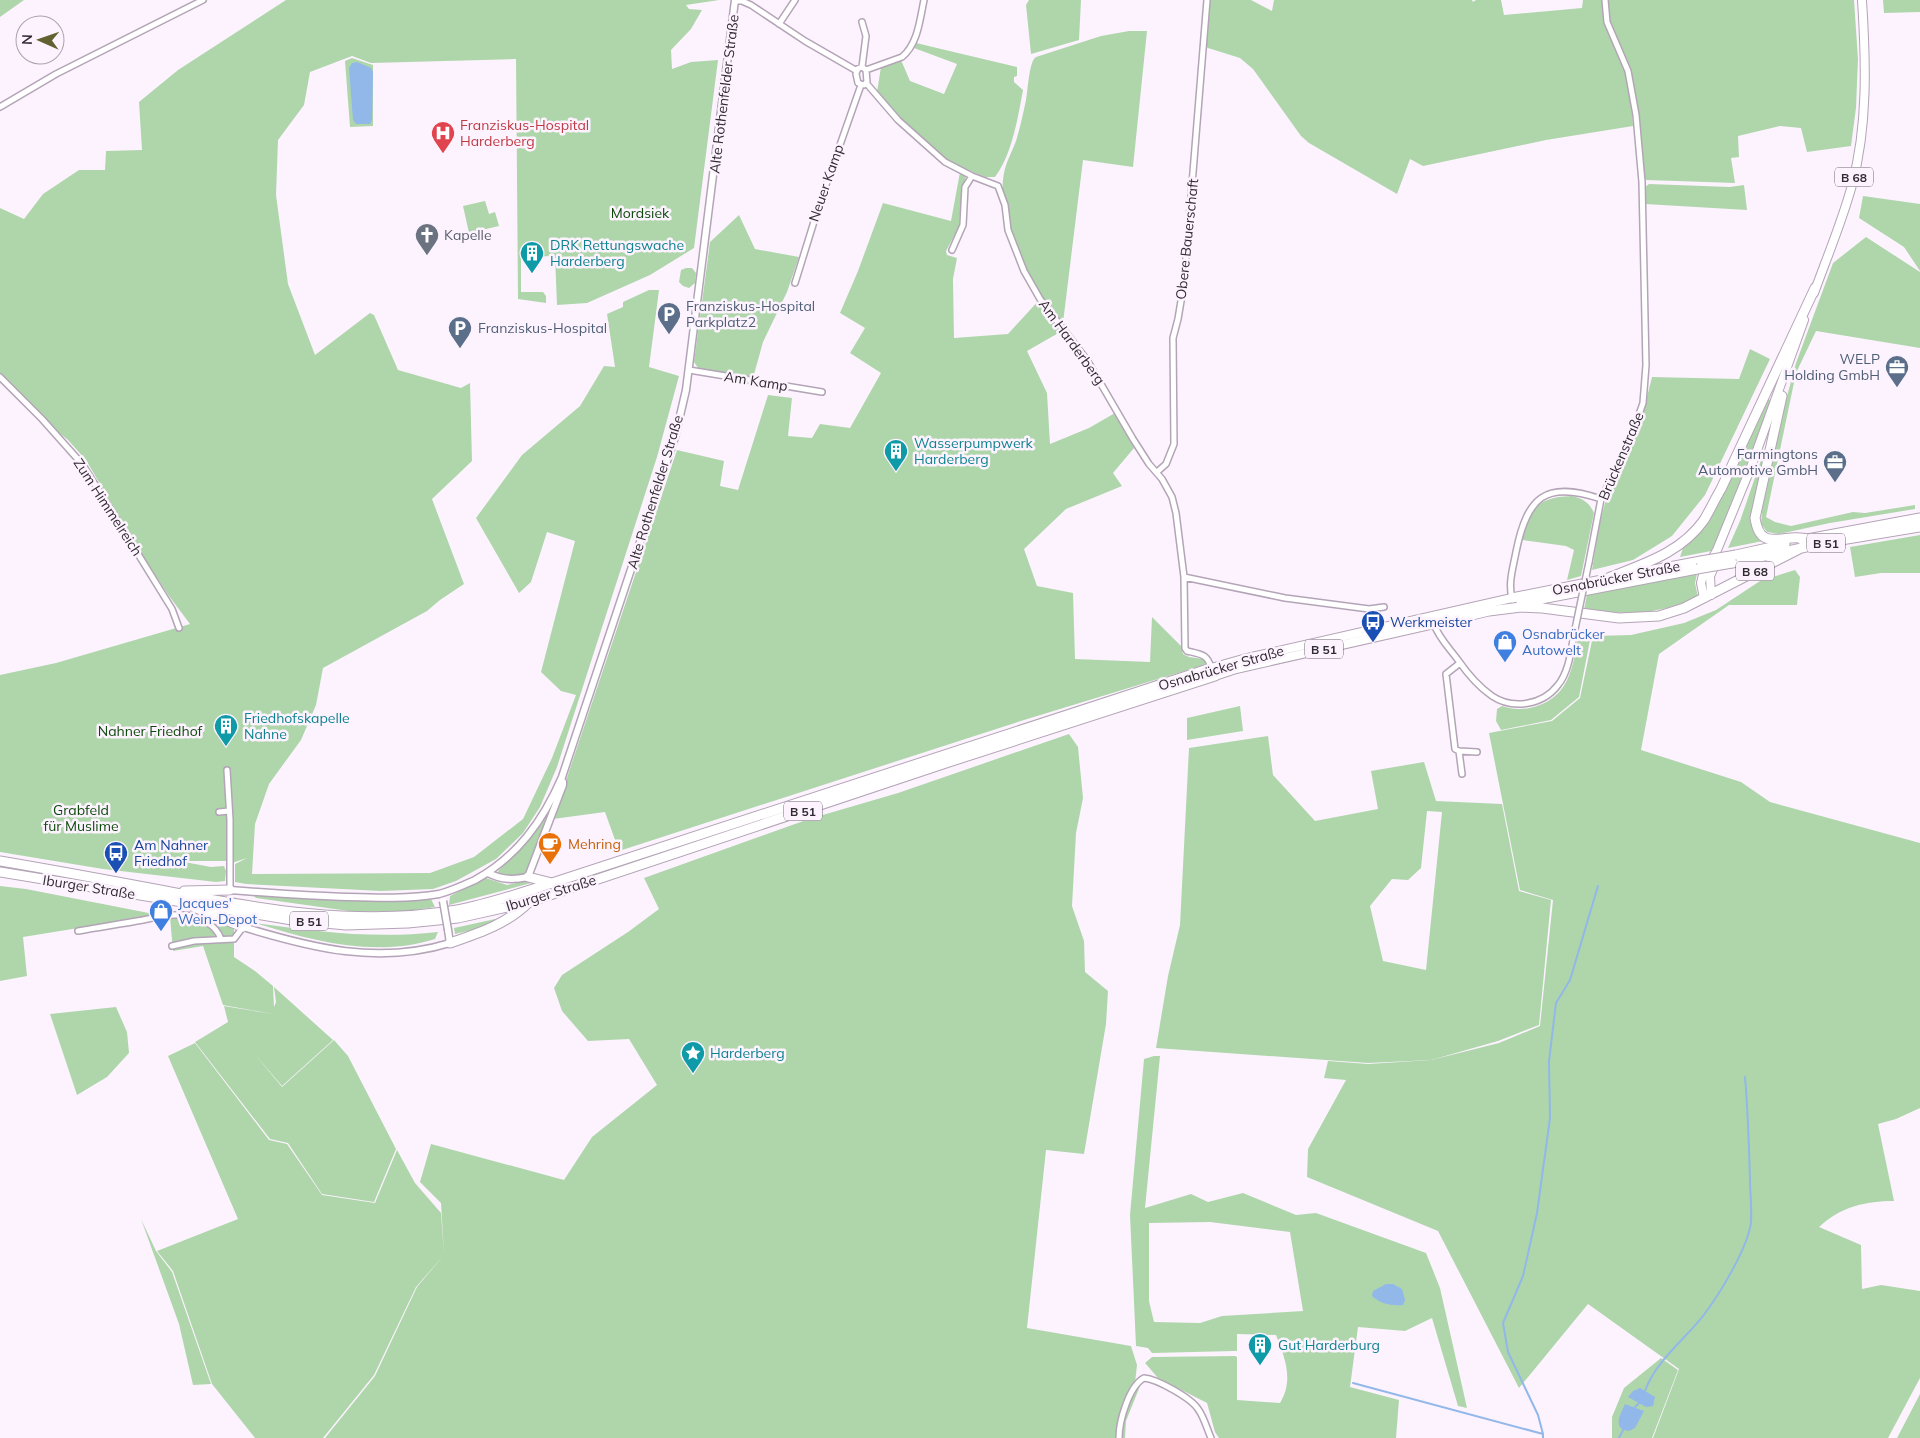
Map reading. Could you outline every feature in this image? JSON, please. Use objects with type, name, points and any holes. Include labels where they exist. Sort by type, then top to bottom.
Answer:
[{"type":"highway","name":"B 68","points":[[1608,578],[1668,553],[1703,521],[1721,489],[1816,288]]},
{"type":"highway","name":"B 68","points":[[1782,396],[1755,518],[1756,526],[1760,535],[1768,540],[1794,537],[1808,539]]},
{"type":"highway","name":"Osnabrücker Straße","points":[[1734,559],[1808,539],[1920,518]]},
{"type":"highway","name":"Osnabrücker Straße","points":[[1512,598],[1608,578],[1699,565],[1920,527]]},
{"type":"highway","name":"B 68","points":[[1489,611],[1521,607],[1600,617],[1637,618],[1659,616],[1684,608],[1801,548]]},
{"type":"highway","name":"Osnabrücker Straße","points":[[1434,624],[1699,565]]},
{"type":"highway","name":"Osnabrücker Straße","points":[[653,849],[1213,672]]},
{"type":"highway","name":"Osnabrücker Straße","points":[[656,859],[1213,672]]},
{"type":"highway","name":"Iburger Straße","points":[[0,861],[291,912],[351,917],[457,910],[552,883],[653,849]]},
{"type":"highway","name":"Iburger Straße","points":[[0,872],[292,920],[346,925],[408,923],[458,918],[529,902],[656,859]]},
{"type":"highway","points":[[528,877],[552,883]]},
{"type":"highway","points":[[164,891],[230,890]]},
{"type":"highway","points":[[185,902],[203,912],[243,927]]},
{"type":"highway","points":[[450,943],[485,932],[516,915],[529,902]]},
{"type":"main road","name":"B 68","points":[[1707,596],[1701,583],[1703,575],[1717,550],[1751,467],[1842,219],[1852,184],[1860,149],[1864,114],[1866,61],[1862,0]]},
{"type":"main road","name":"B 68","points":[[1707,596],[1710,576],[1782,396],[1816,288]]},
{"type":"main road","name":"Osnabrücker Straße","points":[[1213,672],[1243,659],[1512,598]]},
{"type":"main road","name":"Osnabrücker Straße","points":[[1213,672],[1246,667],[1434,624]]},
{"type":"street","points":[[0,107],[56,74],[203,0]]},
{"type":"street","points":[[779,24],[795,0]]},
{"type":"street","points":[[861,69],[902,57],[907,53],[914,42],[924,0]]},
{"type":"street","name":"Obere Bauerschaft","points":[[1157,472],[1166,464],[1174,444],[1173,338],[1184,283],[1207,0]]},
{"type":"street","name":"Brückenstraße","points":[[1434,624],[1460,663],[1476,682],[1492,696],[1510,704],[1530,703],[1545,697],[1559,685],[1568,666],[1601,499],[1628,443],[1643,403],[1646,365],[1642,182],[1636,115],[1628,71],[1607,22],[1605,0]]},
{"type":"street","points":[[735,1],[750,5],[779,24],[861,69],[868,81],[864,84],[858,82],[861,69],[866,42],[862,22]]},
{"type":"street","name":"Alte Rothenfelder Straße","points":[[562,777],[675,438],[689,370],[735,1]]},
{"type":"street","name":"Am Harderberg","points":[[864,84],[898,120],[946,162],[972,176],[998,186],[1005,205],[1008,230],[1024,271],[1040,299],[1087,360],[1133,439],[1157,472],[1172,497],[1176,513],[1184,577],[1185,648],[1187,651],[1204,655],[1208,658],[1213,672]]},
{"type":"street","name":"Neuer Kamp","points":[[794,283],[818,208],[864,84]]},
{"type":"street","points":[[952,250],[963,225],[965,187],[972,176]]},
{"type":"street","name":"Am Kamp","points":[[689,370],[822,392]]},
{"type":"street","name":"Zum Himmelreich","points":[[0,377],[42,419],[83,465],[172,609],[179,628]]},
{"type":"street","points":[[1512,598],[1510,583],[1518,542],[1524,520],[1531,507],[1539,498],[1558,491],[1601,499]]},
{"type":"street","points":[[1184,577],[1285,598],[1369,609],[1384,607]]},
{"type":"street","points":[[1460,663],[1446,674],[1455,749],[1477,752]]},
{"type":"street","points":[[1459,751],[1462,774]]},
{"type":"street","points":[[227,770],[230,890],[373,898],[442,897],[488,873],[514,852],[530,834],[544,813],[562,777]]},
{"type":"street","points":[[528,877],[563,785],[562,777]]},
{"type":"street","points":[[219,812],[229,811]]},
{"type":"street","name":"Iburger Straße","points":[[488,873],[498,878],[514,880],[528,877]]},
{"type":"street","points":[[172,946],[194,941],[234,939],[243,927],[326,950],[370,954],[414,952],[450,943],[442,897]]},
{"type":"street","name":"Iburger Straße","points":[[78,931],[170,915],[186,915],[201,919],[214,927],[218,931],[220,939]]},
{"type":"street","points":[[1119,1438],[1119,1424],[1132,1392],[1137,1383],[1144,1378],[1153,1380],[1185,1398],[1199,1409],[1211,1438]]},
{"type":"green space","points":[[0,0],[24,0],[0,17]]},
{"type":"green space","points":[[286,0],[719,0],[686,5],[689,9],[702,10],[691,29],[671,50],[672,69],[691,62],[718,60],[694,248],[650,275],[587,303],[557,305],[555,256],[521,257],[521,292],[543,292],[546,296],[546,303],[518,299],[516,59],[371,63],[352,56],[310,72],[304,105],[278,140],[276,195],[288,284],[315,355],[370,313],[374,315],[398,370],[461,388],[470,383],[472,461],[432,499],[464,584],[427,611],[323,668],[316,705],[301,740],[269,784],[255,824],[252,874],[430,873],[474,857],[523,819],[552,758],[576,695],[561,691],[541,672],[575,541],[547,532],[531,582],[519,593],[476,518],[522,455],[580,406],[604,366],[615,367],[607,314],[623,307],[623,302],[649,290],[659,290],[649,367],[679,376],[657,457],[557,767],[540,807],[523,833],[496,859],[456,881],[433,889],[381,891],[235,882],[235,864],[247,858],[229,864],[228,832],[226,861],[179,861],[211,867],[224,866],[226,871],[225,881],[216,882],[103,869],[0,852],[0,675],[56,663],[190,624],[135,544],[86,460],[68,440],[42,419],[0,377],[0,208],[24,219],[43,194],[79,170],[105,170],[106,151],[142,150],[139,102],[178,70]]},
{"type":"green space","points":[[1029,0],[1081,0],[1079,40],[1031,54],[1026,5]]},
{"type":"green space","points":[[1210,0],[1251,0],[1272,11],[1274,0],[1472,0],[1473,2],[1476,0],[1501,0],[1504,15],[1582,8],[1583,0],[1854,0],[1858,59],[1856,108],[1851,146],[1807,152],[1801,128],[1780,126],[1738,136],[1739,157],[1731,158],[1735,183],[1646,180],[1644,176],[1637,102],[1631,103],[1633,126],[1546,140],[1423,166],[1410,159],[1397,194],[1309,143],[1301,136],[1253,69],[1240,58],[1205,46]]},
{"type":"green space","points":[[1883,0],[1920,0],[1920,12],[1884,13]]},
{"type":"green space","points":[[1129,31],[1147,31],[1133,167],[1083,160],[1062,331],[1027,351],[1047,393],[1050,444],[1089,428],[1115,413],[1134,448],[1113,473],[1122,486],[1066,509],[1024,549],[1037,586],[1073,593],[1075,659],[1150,662],[1152,617],[1182,647],[1183,654],[1189,657],[1204,659],[1206,662],[1204,665],[1024,720],[619,851],[605,812],[553,819],[677,450],[724,461],[720,486],[738,490],[768,395],[792,398],[788,436],[812,438],[820,424],[850,428],[881,373],[850,353],[865,328],[840,313],[883,203],[951,221],[960,172],[966,176],[962,190],[959,227],[946,251],[947,255],[957,258],[953,279],[954,338],[1008,334],[1040,299],[1024,270],[1011,239],[1003,206],[1002,190],[1005,169],[1016,141],[1026,100],[1032,64],[1036,57],[1101,36]]},
{"type":"green space","points":[[916,43],[1017,67],[1017,76],[1014,77],[1014,82],[1023,90],[1019,112],[1006,158],[995,177],[985,177],[946,161],[900,118],[877,92],[881,67],[901,60],[910,81],[944,94],[957,64],[914,48]]},
{"type":"green space","points":[[352,58],[373,65],[373,126],[350,127],[345,61]]},
{"type":"green space","points":[[1649,184],[1730,187],[1744,185],[1747,210],[1645,204],[1645,187]]},
{"type":"green space","points":[[1863,196],[1920,204],[1920,271],[1904,247],[1859,218]]},
{"type":"green space","points":[[485,201],[489,214],[495,212],[499,226],[469,233],[463,206]]},
{"type":"green space","points":[[739,215],[755,249],[799,257],[787,292],[763,342],[753,378],[698,368],[694,362],[710,242]]},
{"type":"green space","points":[[1866,237],[1920,272],[1920,348],[1816,331],[1796,373],[1766,517],[1775,522],[1791,526],[1853,512],[1865,513],[1915,505],[1915,509],[1830,523],[1779,534],[1767,532],[1761,524],[1762,510],[1796,363],[1833,263]]},
{"type":"green space","points":[[692,268],[696,273],[695,283],[689,288],[679,282],[681,270]]},
{"type":"green space","points":[[1750,349],[1770,359],[1705,495],[1672,536],[1633,560],[1592,570],[1599,526],[1605,503],[1637,430],[1652,377],[1739,379]]},
{"type":"green space","points":[[1767,399],[1771,400],[1721,532],[1711,551],[1680,557],[1683,548],[1706,523]]},
{"type":"green space","points":[[1770,434],[1753,514],[1763,541],[1728,548],[1740,521]]},
{"type":"green space","points":[[1572,496],[1585,502],[1594,513],[1581,576],[1567,580],[1574,550],[1566,546],[1522,540],[1529,520],[1537,506],[1551,499]]},
{"type":"green space","points":[[1920,535],[1920,573],[1881,573],[1855,577],[1850,547]]},
{"type":"green space","points":[[1795,570],[1800,577],[1797,605],[1729,605],[1659,654],[1641,750],[1741,782],[1770,802],[1920,843],[1920,1108],[1896,1119],[1878,1124],[1894,1201],[1873,1202],[1854,1206],[1836,1214],[1819,1227],[1861,1245],[1862,1289],[1881,1285],[1920,1291],[1920,1378],[1888,1438],[1653,1438],[1679,1369],[1588,1304],[1519,1388],[1438,1231],[1307,1177],[1308,1149],[1346,1080],[1324,1078],[1328,1061],[1368,1064],[1431,1060],[1499,1043],[1540,1026],[1553,900],[1520,890],[1489,733],[1552,721],[1580,698],[1593,636],[1631,635],[1684,623],[1716,610],[1760,581]]},
{"type":"green space","points":[[1697,574],[1695,583],[1698,597],[1683,603],[1656,610],[1628,613],[1584,610],[1587,594]]},
{"type":"green space","points":[[1579,633],[1591,635],[1579,697],[1551,720],[1501,730],[1496,721],[1497,709],[1502,706],[1520,709],[1537,706],[1548,701],[1564,686],[1572,667]]},
{"type":"green space","points":[[1240,706],[1243,731],[1187,740],[1187,718]]},
{"type":"green space","points":[[1069,734],[1078,747],[1083,798],[1076,833],[1072,906],[1084,941],[1085,972],[1108,991],[1106,1024],[1084,1154],[1046,1150],[1027,1328],[1131,1346],[1137,1365],[1135,1383],[1140,1386],[1126,1421],[1125,1438],[325,1438],[375,1376],[417,1287],[444,1255],[416,1287],[374,1375],[323,1438],[255,1438],[212,1384],[173,1271],[157,1251],[238,1219],[168,1056],[195,1043],[269,1140],[287,1144],[322,1195],[375,1203],[397,1150],[415,1183],[441,1213],[444,1254],[441,1203],[420,1182],[431,1144],[564,1180],[592,1137],[657,1085],[629,1039],[588,1041],[562,1011],[554,988],[562,975],[628,932],[659,909],[644,878],[809,819],[898,793]]},
{"type":"green space","points":[[1268,736],[1273,775],[1315,821],[1378,809],[1371,771],[1424,762],[1436,801],[1502,804],[1519,891],[1551,900],[1539,1025],[1498,1041],[1431,1060],[1368,1063],[1156,1048],[1168,976],[1180,925],[1189,748]],"holes":[[[1427,811],[1442,812],[1426,970],[1383,961],[1370,906],[1392,879],[1408,880],[1421,868]]]},
{"type":"green space","points":[[548,813],[526,873],[515,878],[501,877],[498,871],[531,838]]},
{"type":"green space","points":[[486,878],[507,885],[526,881],[531,883],[449,905],[450,896]]},
{"type":"green space","points":[[0,886],[26,889],[159,915],[23,937],[27,976],[0,981]]},
{"type":"green space","points":[[253,895],[351,900],[431,899],[435,907],[408,911],[356,912],[256,898]]},
{"type":"green space","points":[[170,917],[234,927],[234,957],[273,986],[274,1007],[276,1002],[274,987],[333,1040],[282,1086],[253,1052],[282,1087],[334,1040],[348,1056],[396,1149],[374,1202],[322,1194],[288,1143],[270,1139],[195,1042],[228,1022],[224,1006],[273,1014],[223,1005],[203,946],[173,951]]},
{"type":"green space","points":[[500,918],[476,929],[455,934],[454,928]]},
{"type":"green space","points":[[255,923],[346,934],[392,935],[438,932],[435,939],[412,945],[367,947],[322,941]]},
{"type":"green space","points":[[116,1007],[127,1032],[129,1053],[107,1077],[77,1095],[50,1014]]},
{"type":"green space","points":[[1160,1056],[1145,1208],[1191,1194],[1208,1202],[1243,1193],[1296,1215],[1316,1213],[1426,1253],[1440,1288],[1467,1408],[1458,1406],[1432,1318],[1405,1331],[1358,1327],[1350,1387],[1399,1400],[1396,1438],[1219,1438],[1215,1432],[1207,1403],[1158,1378],[1145,1363],[1152,1357],[1235,1356],[1237,1357],[1237,1400],[1280,1403],[1287,1386],[1287,1369],[1276,1335],[1237,1334],[1237,1351],[1152,1353],[1148,1348],[1136,1346],[1130,1215],[1144,1059]],"holes":[[[1210,1222],[1290,1232],[1303,1311],[1222,1316],[1200,1323],[1154,1322],[1149,1301],[1149,1223]]]},
{"type":"green space","points":[[141,1219],[156,1251],[172,1272],[211,1384],[193,1385],[179,1324]]},
{"type":"green space","points":[[1661,1358],[1678,1370],[1652,1438],[1612,1438],[1612,1417],[1624,1388]]},
{"type":"green space","points":[[1920,1394],[1920,1438],[1897,1438]]},
{"type":"water","points":[[357,62],[371,68],[373,72],[372,120],[370,124],[356,124],[353,120],[349,68],[352,63]]},
{"type":"water","points":[[1386,1284],[1393,1284],[1402,1289],[1405,1300],[1403,1305],[1386,1304],[1372,1296],[1373,1291]]},
{"type":"water","points":[[1640,1388],[1655,1397],[1653,1406],[1646,1407],[1628,1397],[1633,1391]]},
{"type":"water","points":[[1625,1404],[1644,1411],[1635,1428],[1629,1431],[1624,1430],[1619,1424]]},
{"type":"waterway","points":[[1543,1434],[1538,1415],[1508,1352],[1503,1323],[1523,1276],[1537,1213],[1550,1118],[1549,1061],[1556,1003],[1570,980],[1598,886]]},
{"type":"waterway","points":[[1645,1391],[1656,1370],[1703,1316],[1717,1296],[1739,1258],[1749,1233],[1751,1211],[1745,1077]]},
{"type":"waterway","points":[[1353,1383],[1543,1434],[1543,1438]]},
{"type":"waterway","points":[[1635,1407],[1639,1403]]},
{"type":"waterway","points":[[1619,1438],[1623,1430]]},
{"type":"place","name":"Franziskus-Hospital Harderberg","points":[[443,154]]},
{"type":"place","name":"Kapelle","points":[[427,256]]},
{"type":"place","name":"DRK Rettungswache Harderberg","points":[[532,274]]},
{"type":"place","name":"Franziskus-Hospital Parkplatz2","points":[[669,335]]},
{"type":"place","name":"Franziskus-Hospital","points":[[460,349]]},
{"type":"place","name":"WELP Holding GmbH","points":[[1897,388]]},
{"type":"place","name":"Wasserpumpwerk Harderberg","points":[[896,472]]},
{"type":"place","name":"Farmingtons Automotive GmbH","points":[[1835,483]]},
{"type":"place","name":"Werkmeister","points":[[1373,643]]},
{"type":"place","name":"Osnabrücker Autowelt","points":[[1505,663]]},
{"type":"place","name":"Friedhofskapelle Nahne","points":[[226,747]]},
{"type":"place","name":"Mehring","points":[[550,865]]},
{"type":"place","name":"Am Nahner Friedhof","points":[[116,874]]},
{"type":"place","name":"Jacques' Wein-Depot","points":[[161,932]]},
{"type":"place","name":"Harderberg","points":[[693,1074]]},
{"type":"place","name":"Gut Harderburg","points":[[1260,1366]]},
{"type":"park label","name":"Mordsiek","points":[[640,213]]},
{"type":"park label","name":"Nahner Friedhof","points":[[150,731]]},
{"type":"park label","name":"Grabfeld für Muslime","points":[[81,818]]}]
